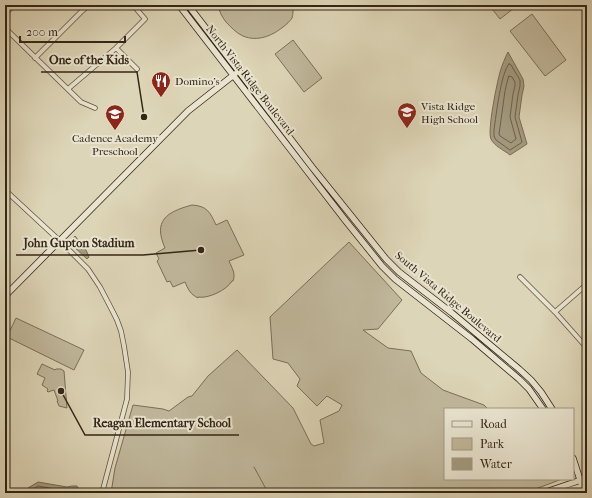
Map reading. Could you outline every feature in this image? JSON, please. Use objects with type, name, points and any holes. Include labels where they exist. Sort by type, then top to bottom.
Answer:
[{"type":"street","points":[[5,14],[14,5]]},
{"type":"street","points":[[35,58],[89,5]]},
{"type":"street","points":[[68,89],[116,48],[145,19],[133,5]]},
{"type":"street","name":"North Vista Ridge Boulevard","points":[[179,5],[289,148]]},
{"type":"street","name":"North Vista Ridge Boulevard","points":[[188,5],[292,140]]},
{"type":"street","points":[[5,28],[81,102],[94,108]]},
{"type":"street","points":[[116,48],[137,69]]},
{"type":"street","points":[[5,296],[188,111],[239,71]]},
{"type":"street","name":"South Vista Ridge Boulevard","points":[[292,140],[386,259],[519,368],[541,392],[551,408]]},
{"type":"street","name":"South Vista Ridge Boulevard","points":[[289,148],[382,266],[519,379],[529,389],[542,408]]},
{"type":"street","points":[[5,190],[88,269],[100,287],[117,320],[124,346],[128,372],[127,399],[102,493]]},
{"type":"street","points":[[520,277],[555,312],[587,348]]},
{"type":"street","points":[[555,312],[587,284]]},
{"type":"street","points":[[574,462],[579,483]]},
{"type":"street","points":[[560,493],[587,478]]},
{"type":"street","points":[[543,493],[579,483]]},
{"type":"green space","points":[[218,5],[290,5],[293,9],[293,14],[292,18],[279,30],[264,37],[248,38],[238,33],[226,22]]},
{"type":"green space","points":[[489,5],[518,5],[500,19]]},
{"type":"green space","points":[[532,14],[566,60],[545,76],[510,31]]},
{"type":"green space","points":[[293,40],[322,78],[304,92],[275,54]]},
{"type":"green space","points":[[192,205],[205,208],[216,225],[227,220],[244,255],[229,261],[234,276],[233,281],[226,288],[207,297],[198,298],[195,296],[188,289],[185,282],[173,287],[170,281],[167,282],[157,261],[159,259],[156,253],[165,248],[160,231],[161,224],[164,219],[175,211]]},
{"type":"green space","points":[[349,242],[402,300],[378,329],[363,330],[388,348],[411,351],[421,373],[443,390],[484,405],[487,408],[444,408],[444,480],[559,480],[525,493],[111,493],[115,468],[133,405],[169,411],[188,397],[192,396],[208,376],[237,350],[293,408],[311,444],[314,446],[324,443],[320,420],[339,411],[342,405],[327,396],[317,406],[297,386],[300,379],[288,363],[273,359],[270,317]]},
{"type":"green space","points":[[16,318],[84,350],[74,370],[7,337]]},
{"type":"green space","points":[[42,364],[55,370],[61,369],[64,371],[67,408],[59,406],[54,390],[48,392],[48,389],[42,385],[45,378],[37,374]]},
{"type":"water","points":[[508,52],[523,79],[524,86],[519,117],[527,144],[510,155],[494,144],[490,134],[491,117],[497,86],[501,69]]},
{"type":"water","points":[[75,236],[86,250],[89,257],[87,259],[71,244],[71,240]]},
{"type":"water","points":[[38,482],[67,487],[77,486],[81,493],[26,493],[28,488]]},
{"type":"waterway","points":[[254,467],[266,489],[277,493]]},
{"type":"place","name":"Domino's","points":[[161,98]]},
{"type":"place","name":"One of the Kids","points":[[144,117]]},
{"type":"place","name":"Vista Ridge High School","points":[[407,129]]},
{"type":"place","name":"Cadence Academy Preschool","points":[[115,131]]},
{"type":"place","name":"John Gupton Stadium","points":[[201,250]]},
{"type":"place","name":"Reagan Elementary School","points":[[61,391]]}]
